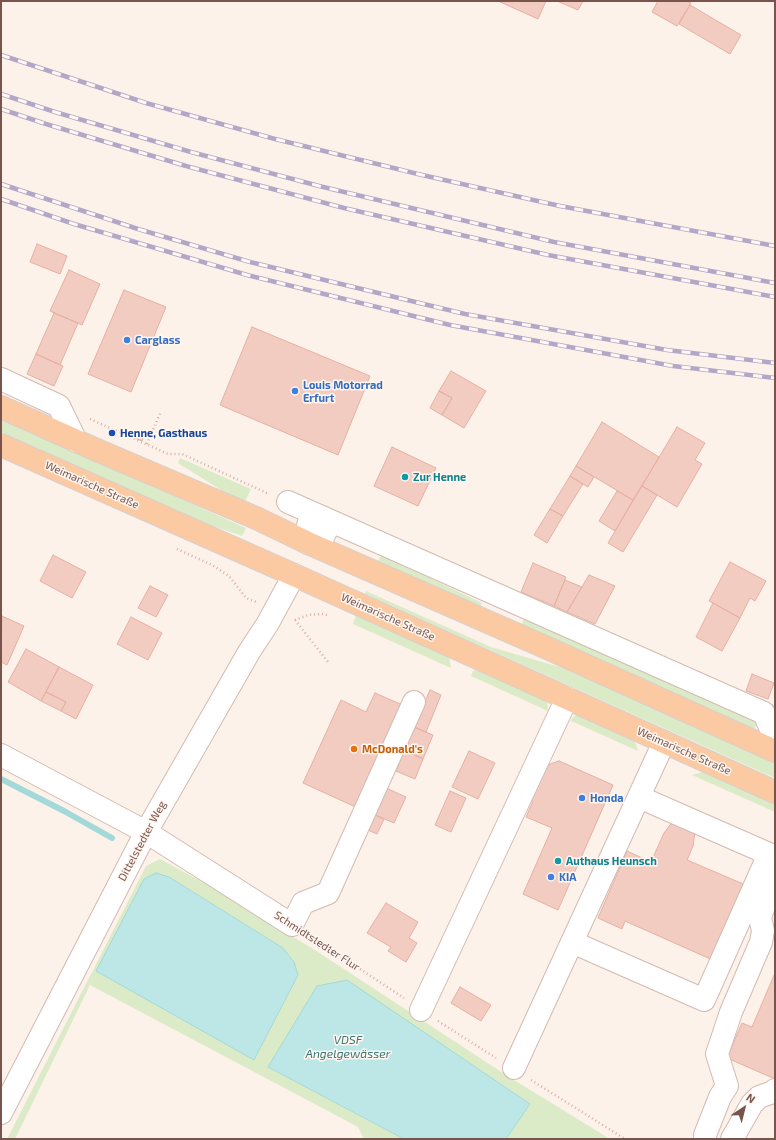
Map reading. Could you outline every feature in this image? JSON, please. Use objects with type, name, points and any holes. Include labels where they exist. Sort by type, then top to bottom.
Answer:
[{"type":"main road","points":[[1,407],[256,518],[308,543],[496,625],[775,751]]},
{"type":"main road","name":"Weimarische Straße","points":[[1,445],[294,575],[775,792]]},
{"type":"main road","points":[[294,575],[308,543]]},
{"type":"street","points":[[1,379],[59,406],[76,440]]},
{"type":"street","points":[[288,502],[764,713],[775,738]]},
{"type":"street","points":[[308,543],[307,531],[321,517]]},
{"type":"street","name":"Dittelstedter Weg","points":[[1,1113],[146,832],[294,575]]},
{"type":"street","points":[[496,625],[508,600]]},
{"type":"street","points":[[422,1010],[567,698]]},
{"type":"street","points":[[292,925],[303,902],[328,893],[414,702]]},
{"type":"street","points":[[514,1068],[664,742]]},
{"type":"street","name":"Schmidtstedter Flur","points":[[1,755],[146,832],[292,925]]},
{"type":"street","points":[[572,942],[704,1000],[769,854],[639,796]]},
{"type":"street","points":[[705,1139],[705,1135],[720,1097],[727,1086],[717,1054],[731,1012],[761,942],[763,931],[760,917],[775,876]]},
{"type":"street","points":[[727,1086],[741,1089],[752,1104]]},
{"type":"street","points":[[732,1139],[752,1104],[759,1097],[775,1090]]},
{"type":"path","points":[[59,406],[168,454],[182,454],[288,502]]},
{"type":"path","points":[[147,444],[161,411]]},
{"type":"path","points":[[176,548],[212,565],[229,576],[246,598],[274,612]]},
{"type":"path","points":[[296,620],[328,662]]},
{"type":"path","name":"Schmidtstedter Flur","points":[[292,925],[335,951],[422,1010],[625,1139]]},
{"type":"green space","points":[[1,418],[246,528],[242,536],[201,522],[1,432]]},
{"type":"green space","points":[[180,458],[251,489],[245,502],[229,495],[178,463]]},
{"type":"green space","points":[[381,556],[482,603],[480,607],[378,561]]},
{"type":"green space","points":[[366,591],[491,647],[563,668],[775,763],[775,778],[365,594]]},
{"type":"green space","points":[[356,615],[449,656],[451,668],[353,624]]},
{"type":"green space","points":[[524,619],[756,717],[757,723],[754,730],[523,628],[522,623]]},
{"type":"green space","points":[[477,670],[547,701],[548,711],[471,676],[473,671]]},
{"type":"green space","points":[[577,715],[634,739],[638,751],[571,721],[573,717]]},
{"type":"green space","points":[[706,771],[775,802],[775,812],[692,775]]},
{"type":"green space","points":[[160,859],[217,890],[318,952],[506,1075],[610,1139],[506,1139],[530,1104],[495,1081],[268,1067],[404,1139],[364,1139],[358,1127],[90,985],[15,1139],[7,1139],[146,866]],"holes":[[[169,877],[283,948],[294,962]]]},
{"type":"water","points":[[156,873],[169,877],[283,948],[294,962],[298,975],[254,1060],[96,971],[144,879]]},
{"type":"water","name":"VDSF Angelgewässer","points":[[347,980],[530,1104],[506,1139],[404,1139],[268,1067],[317,986]]},
{"type":"building","points":[[498,1],[546,1],[538,19]]},
{"type":"building","points":[[557,1],[583,1],[578,10]]},
{"type":"building","points":[[658,1],[687,1],[691,3],[677,26],[652,12]]},
{"type":"building","points":[[690,5],[741,35],[730,54],[679,24]]},
{"type":"building","points":[[37,244],[67,256],[60,274],[30,262]]},
{"type":"building","points":[[69,270],[100,284],[82,325],[50,311]]},
{"type":"building","points":[[124,290],[166,307],[131,392],[88,374]]},
{"type":"building","points":[[54,313],[78,323],[60,365],[36,354]]},
{"type":"building","points":[[252,327],[370,376],[338,455],[220,405]]},
{"type":"building","points":[[36,354],[63,366],[54,386],[27,374]]},
{"type":"building","points":[[451,371],[486,391],[464,428],[442,415],[452,398],[439,391]]},
{"type":"building","points":[[439,391],[452,398],[442,415],[430,408]]},
{"type":"building","points":[[602,422],[659,457],[633,500],[576,466]]},
{"type":"building","points":[[677,427],[705,443],[695,460],[702,464],[677,507],[642,486]]},
{"type":"building","points":[[132,431],[144,436],[142,441],[130,436]]},
{"type":"building","name":"Zur Henne","points":[[392,447],[436,468],[418,506],[374,486]]},
{"type":"building","points":[[576,466],[594,477],[588,487],[570,476]]},
{"type":"building","points":[[570,476],[583,484],[563,516],[550,509]]},
{"type":"building","points":[[642,486],[657,495],[623,552],[608,543]]},
{"type":"building","points":[[617,491],[633,500],[615,531],[599,521]]},
{"type":"building","points":[[550,509],[563,516],[547,543],[534,535]]},
{"type":"building","points":[[53,555],[86,572],[72,598],[40,581]]},
{"type":"building","points":[[730,562],[766,581],[755,601],[750,598],[740,618],[709,601]]},
{"type":"building","points":[[533,563],[566,577],[554,606],[521,592]]},
{"type":"building","points":[[589,575],[615,586],[595,624],[567,612]]},
{"type":"building","points":[[565,580],[582,587],[567,612],[554,606]]},
{"type":"building","points":[[150,586],[168,595],[156,617],[138,608]]},
{"type":"building","points":[[713,603],[740,618],[722,651],[696,637]]},
{"type":"building","points":[[2,616],[24,626],[7,665],[1,662]]},
{"type":"building","points":[[131,617],[162,633],[148,660],[117,644]]},
{"type":"building","points":[[26,649],[59,667],[41,701],[8,682]]},
{"type":"building","points":[[59,667],[93,685],[76,719],[61,711],[66,702],[46,692]]},
{"type":"building","points":[[752,674],[774,683],[768,699],[746,691]]},
{"type":"building","points":[[430,690],[441,695],[426,732],[414,727]]},
{"type":"building","points":[[46,692],[66,702],[61,711],[41,701]]},
{"type":"building","points":[[375,693],[407,707],[360,809],[303,783],[341,700],[366,712]]},
{"type":"building","points":[[414,727],[433,735],[423,759],[404,750]]},
{"type":"building","points":[[404,750],[423,759],[415,779],[396,771]]},
{"type":"building","points":[[469,751],[495,763],[478,799],[452,787]]},
{"type":"building","name":"Authaus Heunsch","points":[[559,761],[613,785],[558,910],[523,894],[552,828],[526,817],[533,801],[528,799],[542,767]]},
{"type":"building","points":[[386,788],[406,797],[394,823],[375,815]]},
{"type":"building","points":[[450,791],[466,798],[451,832],[435,825]]},
{"type":"building","points":[[375,815],[384,819],[377,834],[368,830]]},
{"type":"building","points":[[673,821],[695,831],[693,846],[687,860],[748,886],[715,961],[625,921],[622,929],[598,918],[627,851],[651,862],[664,833]]},
{"type":"building","points":[[386,903],[418,922],[409,938],[417,943],[406,962],[388,951],[391,947],[367,933]]},
{"type":"building","points":[[775,973],[775,1079],[727,1058],[742,1023],[752,1027]]},
{"type":"building","points":[[460,987],[491,1005],[481,1021],[451,1003]]},
{"type":"waterway","points":[[1,779],[64,811],[112,838]]},
{"type":"railway","points":[[1,55],[146,103],[275,139],[422,175],[560,206],[775,246]]},
{"type":"railway","points":[[1,94],[55,112],[191,152],[319,186],[554,242],[775,283]]},
{"type":"railway","points":[[1,109],[186,166],[344,208],[548,255],[775,297]]},
{"type":"railway","points":[[1,184],[138,229],[250,262],[465,314],[667,350],[775,363]]},
{"type":"railway","points":[[1,199],[74,224],[247,275],[450,325],[673,366],[775,378]]},
{"type":"place","name":"Carglass","points":[[127,340]]},
{"type":"place","name":"Louis Motorrad Erfurt","points":[[295,391]]},
{"type":"place","name":"Henne, Gasthaus","points":[[112,433]]},
{"type":"place","name":"Zur Henne","points":[[405,477]]},
{"type":"place","name":"McDonald's","points":[[354,749]]},
{"type":"place","name":"Honda","points":[[582,798]]},
{"type":"place","name":"Authaus Heunsch","points":[[558,861]]},
{"type":"place","name":"KIA","points":[[551,877]]}]
